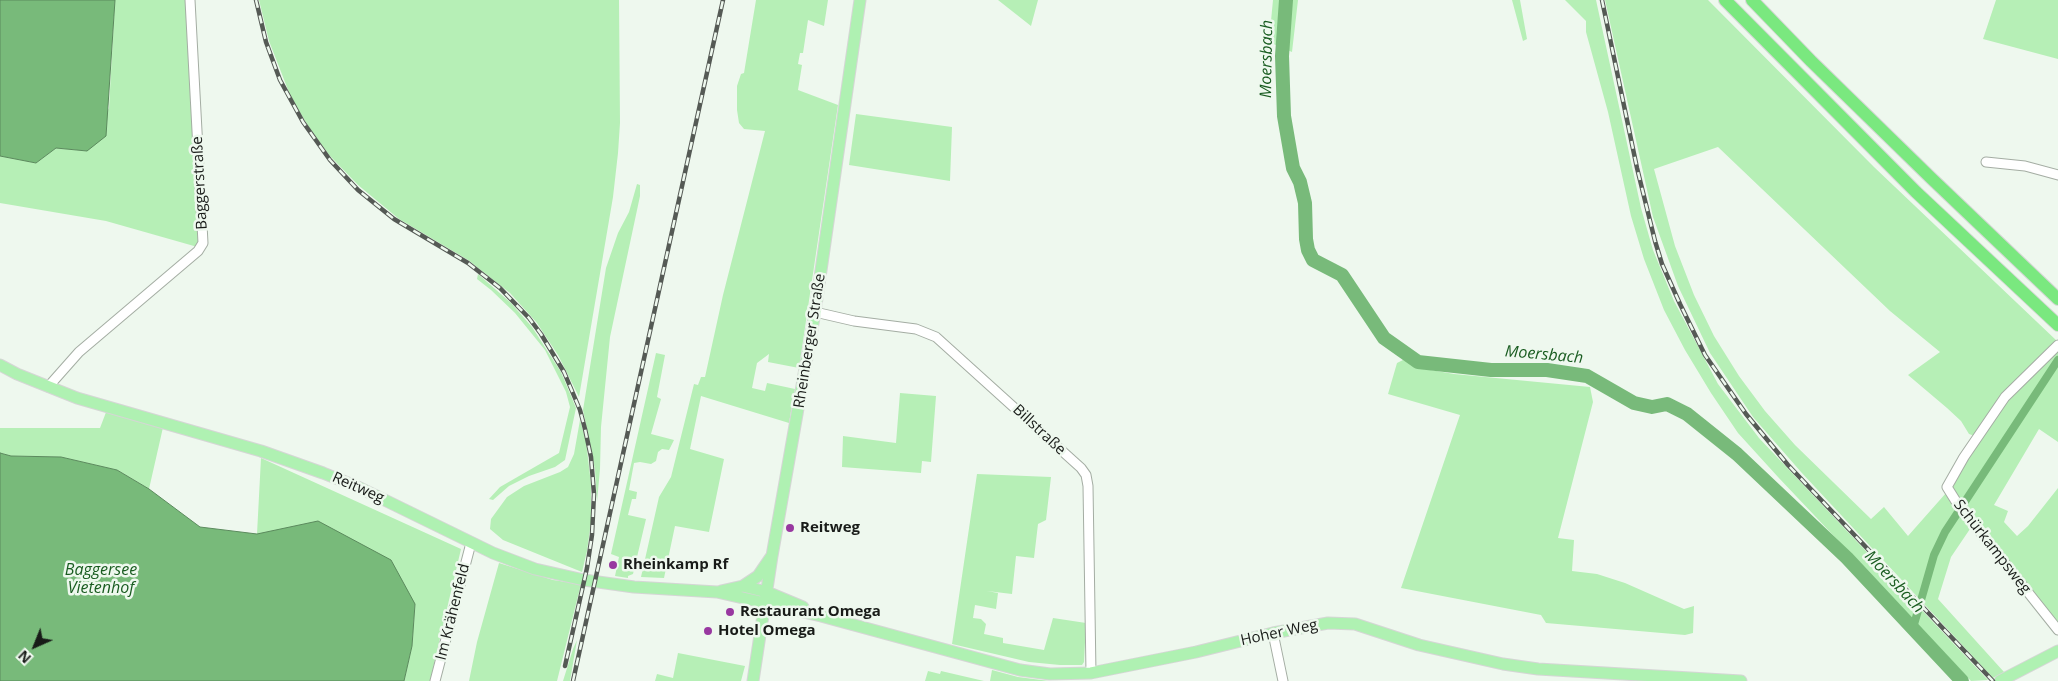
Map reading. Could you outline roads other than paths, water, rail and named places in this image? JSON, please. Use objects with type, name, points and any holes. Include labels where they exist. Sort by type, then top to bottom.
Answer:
[{"type":"highway","points":[[1725,0],[1916,192],[2056,323]]},
{"type":"highway","points":[[1752,0],[1882,130],[2058,298]]},
{"type":"main road","name":"Rheinberger Straße","points":[[753,681],[772,556],[815,312],[860,0]]},
{"type":"main road","name":"Reitweg","points":[[0,365],[48,387],[108,407],[291,461],[358,487],[513,562],[560,576],[634,587],[717,592],[766,604]]},
{"type":"main road","points":[[743,586],[758,576],[772,556]]},
{"type":"main road","name":"Reitweg","points":[[717,592],[743,586],[767,592]]},
{"type":"main road","name":"Hoher Weg","points":[[767,592],[821,616]]},
{"type":"main road","name":"Hoher Weg","points":[[766,604],[821,616],[1020,670],[1050,674],[1091,673],[1187,654],[1273,633],[1328,623],[1355,624],[1419,645],[1503,664],[1538,669],[1741,681]]},
{"type":"main road","points":[[2000,681],[2058,651]]},
{"type":"street","name":"Baggerstraße","points":[[48,387],[79,352],[198,251],[203,243],[190,0]]},
{"type":"street","points":[[1986,162],[2025,166],[2058,175]]},
{"type":"street","name":"Billstraße","points":[[815,312],[854,321],[916,329],[936,336],[1081,468],[1086,475],[1088,486],[1091,673]]},
{"type":"street","name":"Schürkampsweg","points":[[2058,345],[2005,397],[1964,457],[1947,487],[1957,503],[2058,630]]},
{"type":"street","name":"Im Krähenfeld","points":[[436,681],[471,543]]},
{"type":"street","points":[[1273,633],[1283,681]]},
{"type":"water","points":[[0,0],[115,0],[106,136],[87,151],[56,148],[36,163],[0,156]]},
{"type":"water","name":"Baggersee Vietenhof","points":[[0,453],[11,456],[61,457],[117,470],[149,489],[200,527],[257,534],[318,521],[391,560],[415,604],[412,646],[404,681],[0,681]]},
{"type":"waterway","name":"Moersbach","points":[[1286,0],[1282,56],[1284,116],[1293,168],[1300,182],[1305,203],[1308,250],[1313,260],[1342,275],[1384,338],[1418,362],[1491,370],[1547,370],[1587,376],[1634,403],[1652,407],[1667,404],[1687,414],[1737,454],[1847,558],[1962,681]]},
{"type":"waterway","points":[[1913,628],[1934,555],[1945,532],[2058,360]]},
{"type":"railway","points":[[256,0],[266,42],[280,80],[303,122],[330,160],[358,190],[394,219],[468,263],[500,288],[529,318],[564,372],[580,410],[585,429],[591,457],[594,494],[592,535],[587,568],[565,666]]},
{"type":"railway","points":[[573,681],[723,0]]},
{"type":"railway","points":[[1602,0],[1637,168],[1655,241],[1662,264],[1705,355],[1746,414],[1788,465],[1993,681]]},
{"type":"place","name":"Reitweg","points":[[790,528]]},
{"type":"place","name":"Rheinkamp Rf","points":[[613,565]]},
{"type":"place","name":"Restaurant Omega","points":[[730,612]]},
{"type":"place","name":"Hotel Omega","points":[[708,631]]}]
